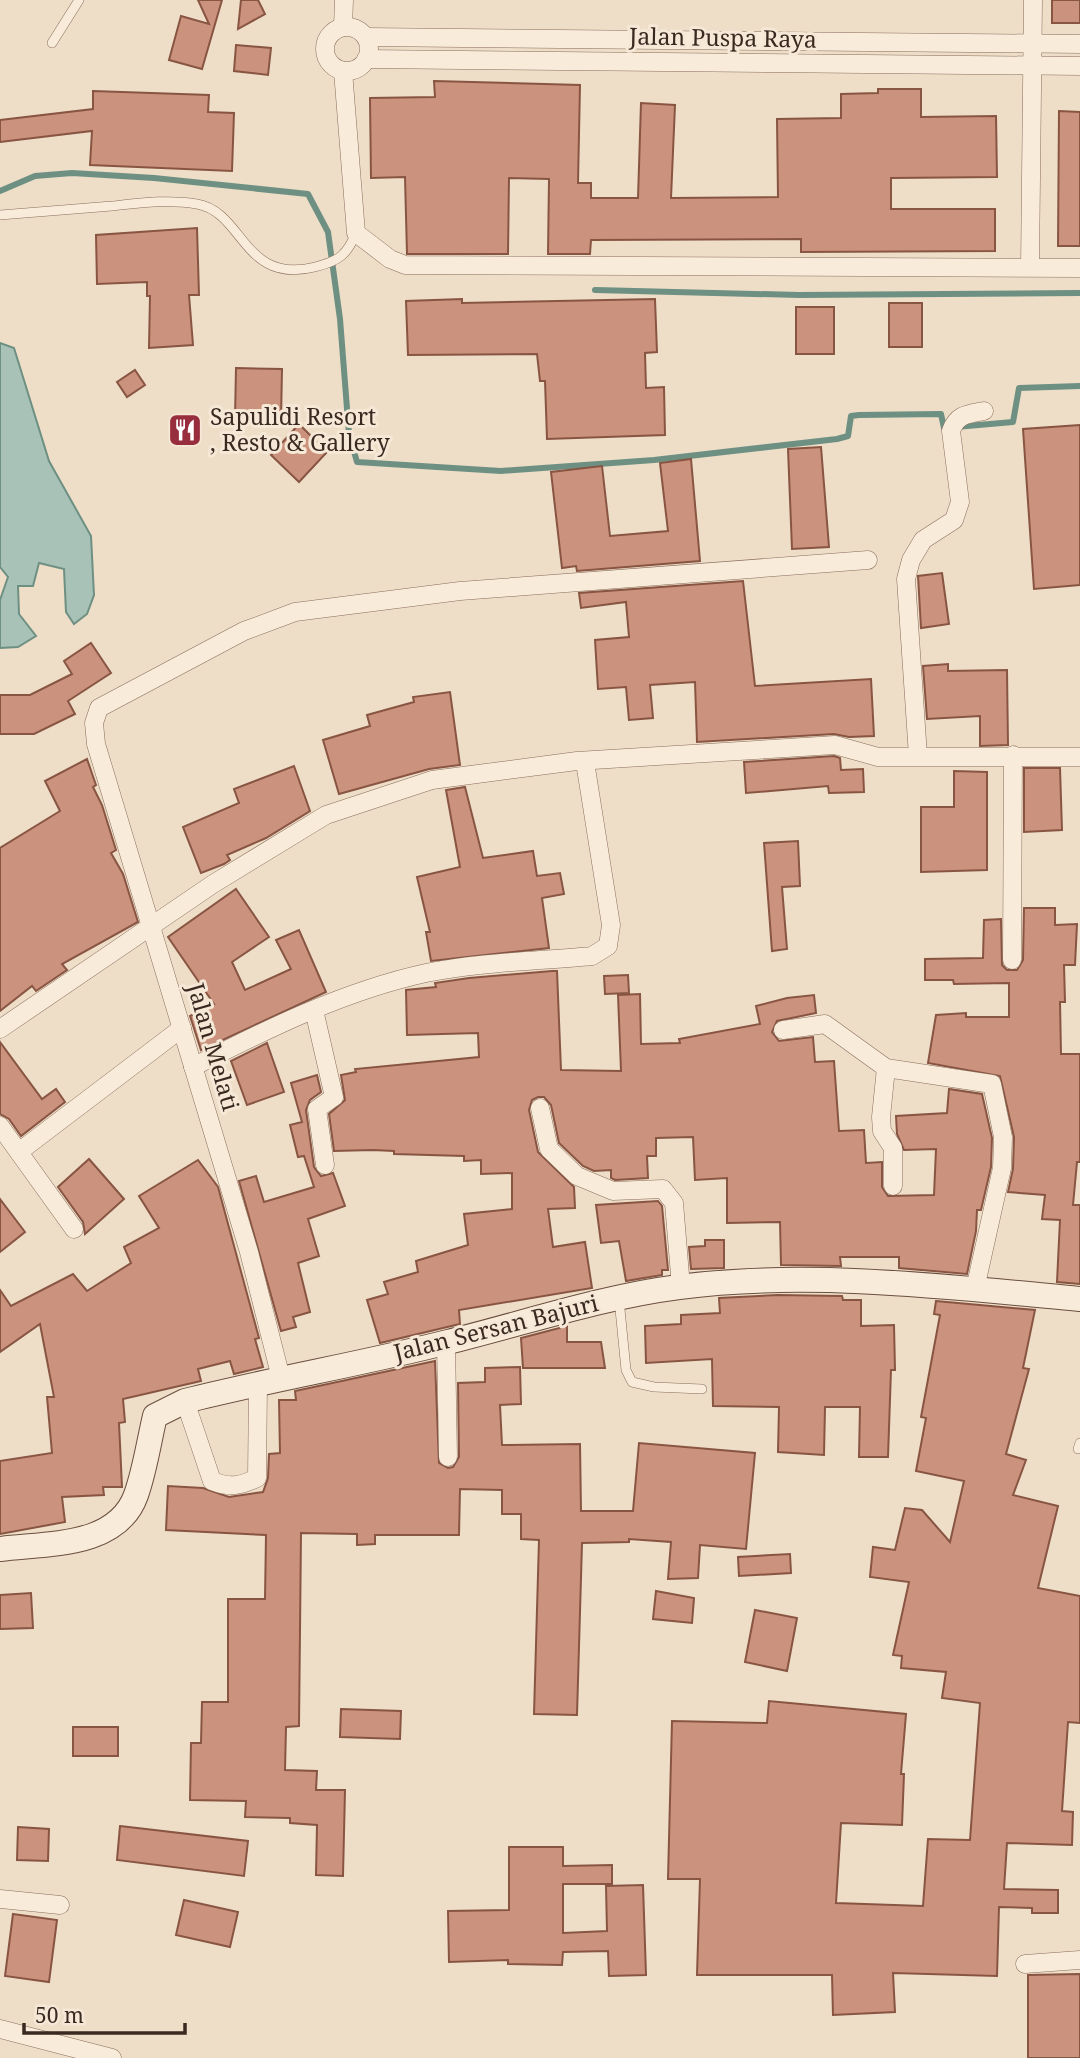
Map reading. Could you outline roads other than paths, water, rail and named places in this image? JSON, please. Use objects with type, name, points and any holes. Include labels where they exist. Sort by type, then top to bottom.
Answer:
[{"type":"main road","name":"Jalan Sersan Bajuri","points":[[0,1549],[86,1538],[115,1525],[125,1517],[136,1495],[155,1416],[185,1401],[446,1343],[618,1297],[681,1287],[786,1280],[975,1289],[1080,1299]]},
{"type":"street","points":[[343,27],[344,0]]},
{"type":"street","points":[[1030,267],[1033,0]]},
{"type":"street","points":[[343,27],[356,29],[366,37],[369,52],[366,59],[354,70],[343,71],[329,62],[325,46],[329,36],[343,27]]},
{"type":"street","name":"Jalan Puspa Raya","points":[[366,37],[1080,44]]},
{"type":"street","name":"Jalan Puspa Raya","points":[[366,59],[1080,66]]},
{"type":"street","points":[[343,71],[356,233],[390,259],[405,265],[1080,268]]},
{"type":"street","points":[[918,756],[906,579],[911,560],[923,540],[954,520],[960,502],[951,430],[954,421],[960,416],[984,411]]},
{"type":"street","name":"Jalan Melati","points":[[185,1401],[212,1481],[227,1487],[242,1485],[257,1478],[270,1380],[249,1252],[94,731],[95,714],[105,702],[244,631],[295,611],[460,591],[868,560]]},
{"type":"street","points":[[2,1023],[326,815],[452,776],[585,762],[835,746],[878,757],[1080,757]]},
{"type":"street","points":[[1012,960],[1013,755]]},
{"type":"street","points":[[193,1068],[364,989],[428,973],[592,956],[608,946],[611,925],[585,762]]},
{"type":"street","points":[[314,1010],[334,1097],[317,1108],[325,1165]]},
{"type":"street","points":[[783,1030],[825,1024],[886,1068],[992,1084],[1003,1137],[1002,1168],[975,1289]]},
{"type":"street","points":[[20,1150],[182,1028]]},
{"type":"street","points":[[886,1068],[881,1124],[884,1136],[893,1148],[893,1186]]},
{"type":"street","points":[[540,1108],[549,1149],[577,1175],[613,1191],[663,1189],[674,1203],[681,1287]]},
{"type":"street","points":[[0,1126],[20,1150],[74,1229]]},
{"type":"street","points":[[446,1343],[448,1457]]},
{"type":"street","points":[[0,1899],[60,1905]]},
{"type":"street","points":[[1025,1964],[1080,1960]]},
{"type":"street","points":[[0,2029],[112,2058]]},
{"type":"lane","points":[[52,43],[79,0]]},
{"type":"lane","points":[[0,215],[160,202],[198,204],[219,213],[250,253],[270,265],[305,270],[335,262],[347,254],[356,233]]},
{"type":"lane","points":[[618,1297],[626,1370],[632,1382],[654,1387],[702,1389]]},
{"type":"waterway","points":[[0,191],[35,176],[72,173],[154,178],[308,194],[328,232],[340,319],[349,434],[357,462],[501,471],[654,460],[837,439],[848,436],[851,416],[859,415],[941,414],[944,428],[1013,422],[1019,388],[1080,386]]},
{"type":"waterway","points":[[595,290],[799,295],[1080,293]]},
{"type":"place","name":"Sapulidi Resort , Resto & Gallery","points":[[185,430]]}]
